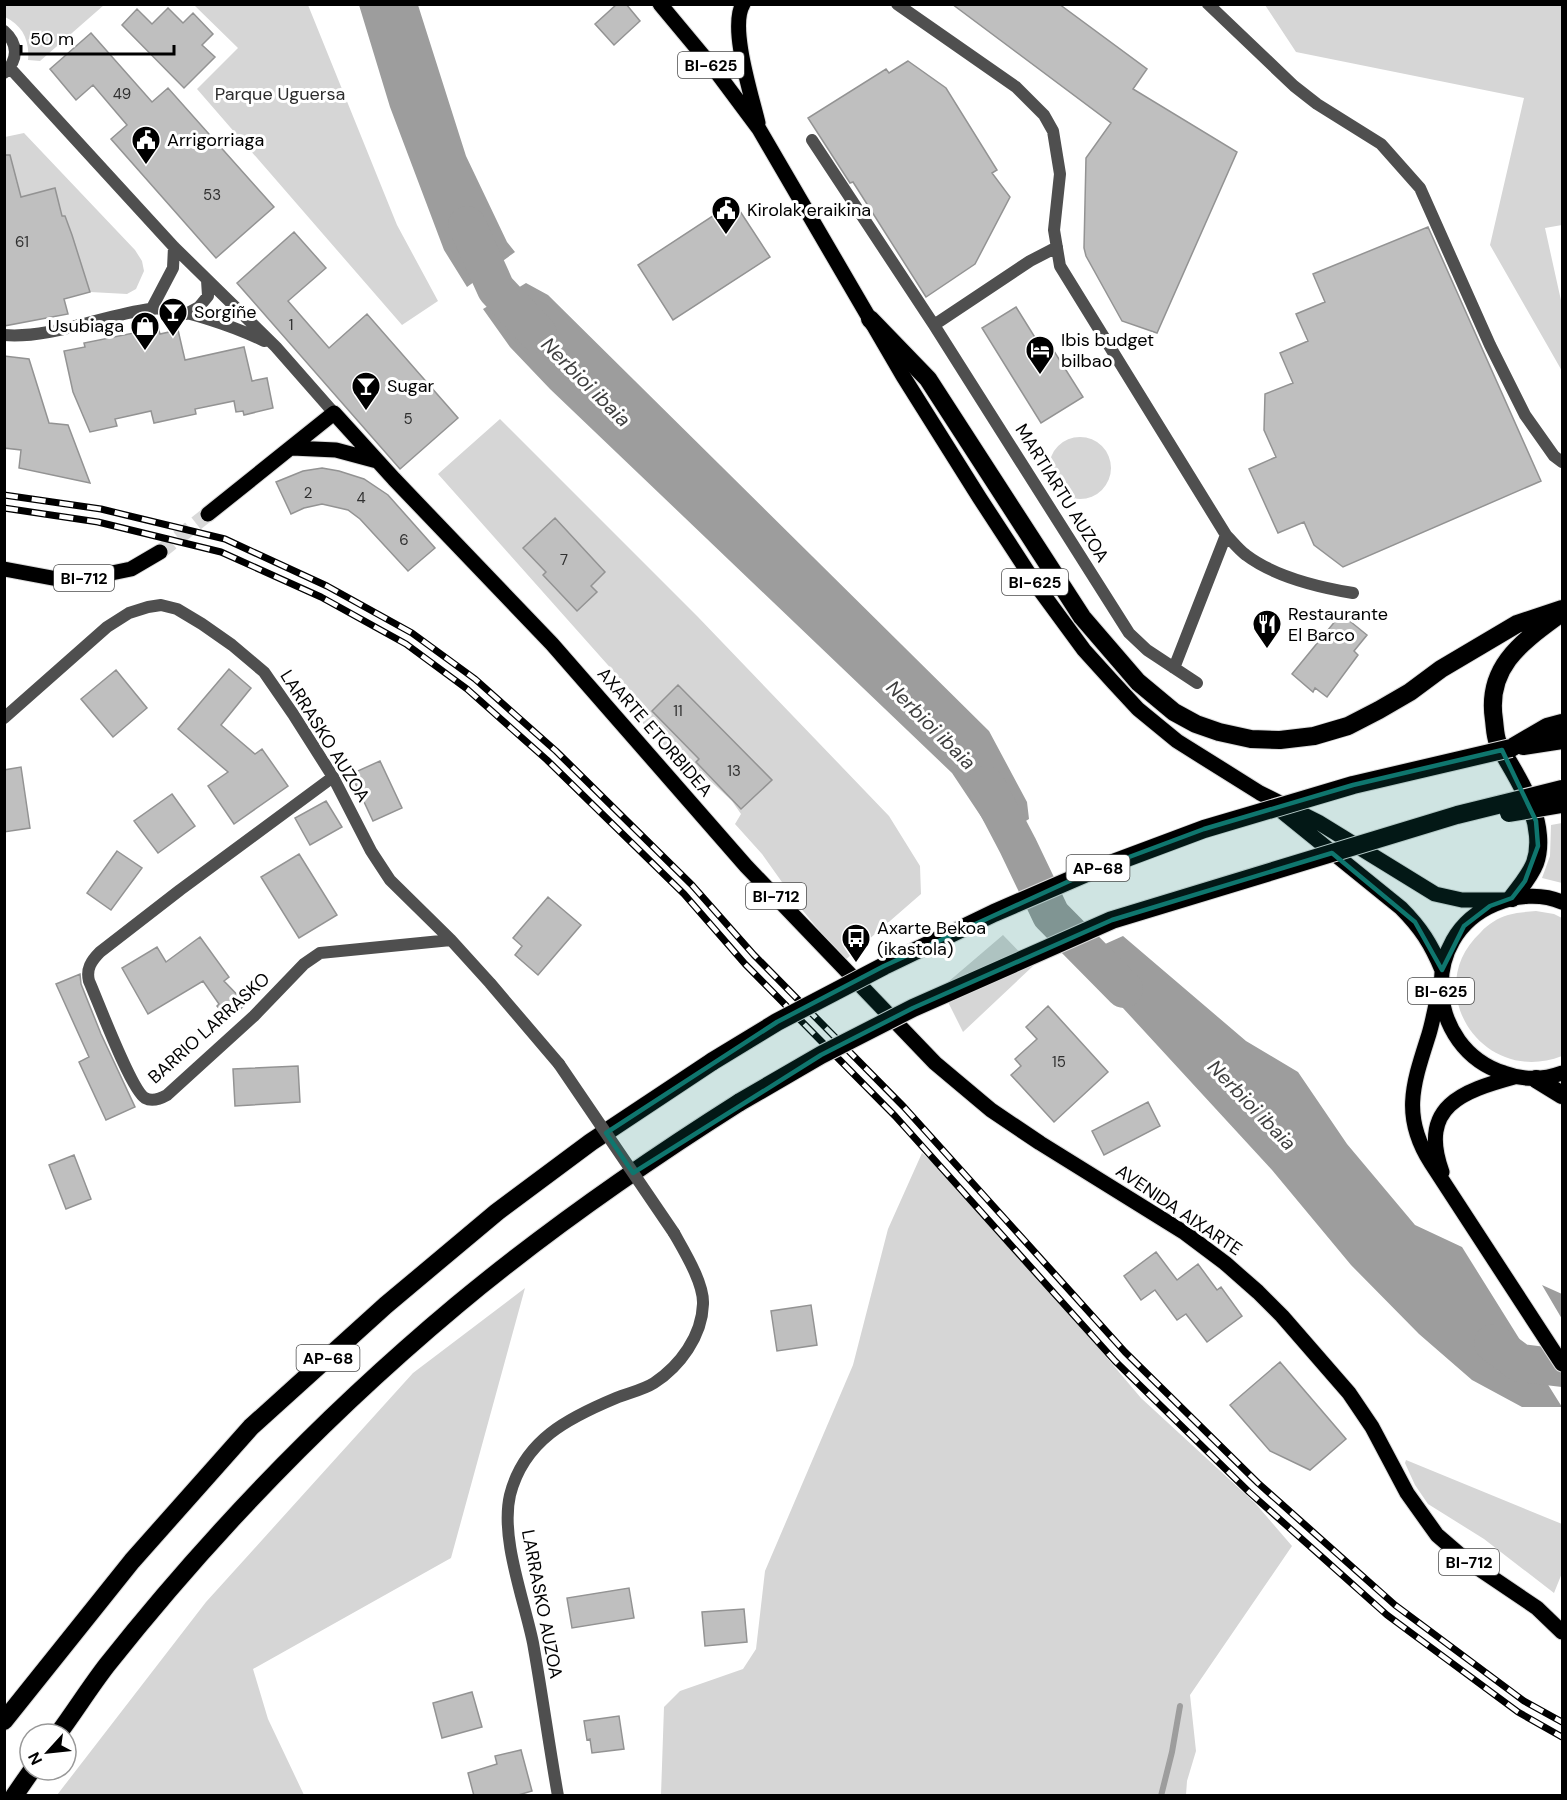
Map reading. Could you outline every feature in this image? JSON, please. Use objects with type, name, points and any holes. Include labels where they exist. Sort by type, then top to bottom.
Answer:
[{"type":"highway","points":[[870,319],[928,379],[1082,617],[1138,682],[1174,711],[1196,724],[1251,739],[1280,740],[1314,736],[1348,726],[1410,692],[1441,669],[1517,624],[1563,611]]},
{"type":"highway","points":[[1508,899],[1525,881],[1534,863],[1538,838],[1536,821],[1527,796],[1497,740],[1492,707],[1495,684],[1499,673],[1527,638],[1563,611]]},
{"type":"highway","points":[[1511,748],[1547,727],[1563,723]]},
{"type":"highway","name":"AP-68","points":[[4,1721],[132,1561],[251,1427],[386,1305],[497,1212],[591,1142],[713,1060],[777,1022],[884,966],[994,913],[1089,872],[1204,829],[1353,784],[1511,748],[1563,740]]},
{"type":"highway","name":"AP-68","points":[[67,1722],[106,1667],[187,1570],[320,1430],[401,1354],[520,1254],[596,1198],[740,1102],[821,1055],[913,1008],[1112,920],[1457,815],[1563,789]]},
{"type":"highway","points":[[1457,815],[1493,816],[1563,804]]},
{"type":"highway","points":[[1536,1078],[1563,1095]]},
{"type":"highway","points":[[14,1796],[24,1782]]},
{"type":"main road","name":"BI-625","points":[[660,4],[715,70],[759,129],[903,376],[1037,586],[1084,650],[1138,709],[1177,741],[1260,793],[1318,822],[1435,894],[1462,900],[1534,896],[1563,902]]},
{"type":"main road","points":[[743,4],[737,28],[759,129]]},
{"type":"main road","points":[[208,514],[334,413]]},
{"type":"main road","name":"AXARTE ETORBIDEA","points":[[334,413],[552,644],[746,866],[948,1074]]},
{"type":"main road","points":[[292,448],[336,450],[378,461]]},
{"type":"main road","name":"BI-712","points":[[4,569],[63,580],[102,575],[131,568],[160,552]]},
{"type":"main road","name":"BI-625","points":[[1260,793],[1401,908],[1429,940],[1441,975],[1442,1002],[1448,1023],[1459,1042],[1475,1058],[1493,1070],[1514,1077],[1536,1078],[1563,1073]]},
{"type":"main road","name":"BI-625","points":[[1508,899],[1490,906],[1464,926],[1454,939],[1441,975],[1430,1032],[1413,1089],[1412,1119],[1420,1146],[1563,1364]]},
{"type":"main road","name":"AVENIDA AIXARTE","points":[[948,1074],[991,1110],[1020,1130],[1185,1233],[1226,1263],[1282,1316],[1349,1393],[1372,1427],[1419,1512],[1437,1535],[1466,1560],[1537,1608],[1563,1632]]},
{"type":"main road","name":"BI-625","points":[[1451,1194],[1436,1148],[1440,1121],[1445,1109],[1471,1089],[1514,1077]]},
{"type":"street","points":[[897,4],[1016,87],[1044,115],[1053,131],[1060,174],[1054,230],[1060,266],[1226,535],[1245,555],[1272,570],[1327,589],[1353,593]]},
{"type":"street","points":[[1208,4],[1294,86],[1317,104],[1381,144],[1420,188],[1490,345],[1525,415],[1554,456],[1563,462]]},
{"type":"street","points":[[4,31],[10,36],[15,46],[15,57],[7,70],[174,247],[276,347],[334,413]]},
{"type":"street","name":"MARTIARTU AUZOA","points":[[812,140],[934,325],[1129,633],[1147,650],[1197,683]]},
{"type":"street","points":[[152,308],[173,268],[174,247]]},
{"type":"street","points":[[934,325],[1030,261],[1057,247]]},
{"type":"street","points":[[186,314],[199,307],[208,296],[207,280]]},
{"type":"street","points":[[4,336],[45,332],[152,308],[208,319],[245,331],[276,347]]},
{"type":"street","points":[[1173,668],[1226,535]]},
{"type":"street","name":"LARRASKO AUZOA","points":[[4,718],[107,627],[129,613],[148,607],[161,606],[177,609],[232,645],[264,672],[293,714],[333,777],[371,851],[390,880],[451,940],[559,1064],[675,1233],[693,1267],[703,1303],[698,1330],[683,1358],[654,1383],[564,1422],[540,1440],[520,1469],[510,1496],[508,1534],[533,1642],[558,1796]]},
{"type":"street","name":"BARRIO LARRASKO","points":[[333,777],[180,890],[100,952],[91,962],[87,975],[89,981],[131,1078],[142,1096],[151,1100],[167,1095],[254,1016],[304,963],[320,953],[451,940]]},
{"type":"highlighted area","points":[[1502,750],[1536,821],[1538,846],[1525,881],[1512,898],[1490,906],[1464,926],[1442,970],[1415,922],[1332,853],[1112,920],[913,1008],[821,1055],[633,1173],[606,1133],[777,1022],[884,966],[1089,872],[1204,829],[1353,785]]},
{"type":"green space","points":[[5,4],[104,5],[40,61],[28,60],[28,46],[24,34],[16,24],[5,17]]},
{"type":"green space","name":"Parque Uguersa","points":[[194,5],[308,5],[397,225],[438,301],[402,325],[197,89],[238,48]]},
{"type":"green space","points":[[1265,5],[1562,5],[1562,225],[1545,228],[1562,305],[1562,371],[1490,245],[1524,98],[1296,52]]},
{"type":"green space","points":[[24,133],[135,250],[142,261],[144,271],[136,289],[127,294],[90,292],[65,216],[62,216],[55,189],[21,197],[17,180],[5,183],[5,137]]},
{"type":"green space","points":[[500,419],[698,617],[889,816],[920,866],[921,894],[844,961],[799,906],[762,854],[735,824],[741,814],[732,801],[692,764],[685,770],[622,700],[631,691],[438,474]]},
{"type":"green space","points":[[1080,437],[1092,439],[1102,446],[1109,456],[1111,468],[1109,480],[1102,490],[1092,497],[1080,499],[1068,497],[1058,490],[1051,480],[1049,468],[1051,456],[1058,446],[1068,439]]},
{"type":"green space","points":[[1562,823],[1562,883],[1542,878],[1550,856],[1551,825]]},
{"type":"green space","points":[[1536,911],[1562,918],[1562,1056],[1533,1062],[1507,1058],[1485,1045],[1468,1027],[1458,1004],[1456,980],[1463,955],[1487,926],[1508,915]]},
{"type":"green space","points":[[1003,935],[1033,966],[963,1032],[941,988]]},
{"type":"green space","points":[[922,1153],[968,1194],[1141,1398],[1255,1503],[1292,1546],[1190,1695],[1196,1751],[1187,1781],[1186,1795],[661,1795],[664,1707],[680,1691],[743,1669],[756,1649],[765,1571],[853,1365],[888,1229]]},
{"type":"green space","points":[[525,1288],[451,1558],[253,1669],[268,1719],[304,1795],[57,1795],[67,1782],[78,1782],[78,1768],[206,1602],[413,1373]]},
{"type":"green space","points":[[1406,1460],[1562,1524],[1562,1573],[1554,1593],[1484,1539],[1428,1504],[1415,1485],[1405,1463]]},
{"type":"water","points":[[359,5],[418,5],[466,156],[507,242],[515,252],[467,287],[444,250],[390,107]]},
{"type":"water","points":[[526,283],[548,295],[989,731],[1027,802],[1029,819],[996,839],[952,773],[550,389],[510,347],[483,309]]},
{"type":"water","points":[[1123,936],[1246,1041],[1298,1072],[1347,1144],[1415,1225],[1462,1247],[1562,1407],[1522,1407],[1472,1380],[1419,1334],[1351,1265],[1272,1170],[1076,957]]},
{"type":"water","points":[[1542,1285],[1562,1294],[1562,1319]]},
{"type":"building","points":[[617,4],[626,4],[640,21],[614,45],[595,24]]},
{"type":"building","points":[[952,4],[1059,4],[1147,69],[1133,89],[1237,152],[1157,333],[1122,321],[1086,256],[1084,248],[1086,158],[1111,123]]},
{"type":"building","points":[[168,8],[183,23],[193,13],[213,34],[202,45],[215,57],[184,88],[122,25],[137,9],[152,24]]},
{"type":"building","points":[[91,33],[152,102],[168,88],[274,207],[216,258],[111,139],[127,125],[93,85],[76,100],[50,69]]},
{"type":"building","points":[[908,61],[946,88],[997,170],[992,173],[1010,197],[975,264],[926,297],[853,182],[850,183],[808,118],[886,69],[889,73]]},
{"type":"building","points":[[4,155],[10,155],[21,197],[55,188],[62,216],[65,216],[72,235],[90,292],[64,299],[68,314],[4,326]]},
{"type":"building","points":[[734,202],[770,257],[673,320],[638,265]]},
{"type":"building","points":[[1428,227],[1541,481],[1343,567],[1314,545],[1304,522],[1278,533],[1249,469],[1276,457],[1264,430],[1265,394],[1293,383],[1280,353],[1308,341],[1296,314],[1325,302],[1313,274]]},
{"type":"building","points":[[294,232],[326,268],[288,301],[329,348],[367,314],[458,418],[400,469],[237,283]]},
{"type":"building","name":"Ibis budget bilbao","points":[[1016,307],[1044,352],[1052,348],[1083,397],[1041,423],[982,328]]},
{"type":"building","points":[[157,324],[160,334],[178,330],[185,360],[244,347],[252,381],[267,378],[273,408],[244,415],[243,411],[236,412],[234,401],[195,409],[196,414],[154,423],[151,411],[115,419],[117,426],[90,432],[73,392],[64,351],[85,347],[84,343],[134,333],[133,329]]},
{"type":"building","points":[[4,356],[29,359],[49,423],[68,425],[90,483],[19,468],[21,450],[4,448]]},
{"type":"building","points":[[322,468],[364,479],[388,495],[435,548],[408,571],[360,519],[348,510],[322,504],[291,514],[276,482],[303,471]]},
{"type":"building","points":[[555,518],[605,572],[591,586],[597,592],[577,611],[543,575],[546,572],[523,548]]},
{"type":"building","points":[[1341,614],[1367,635],[1354,651],[1358,655],[1327,697],[1315,688],[1313,692],[1292,674]]},
{"type":"building","points":[[229,669],[251,688],[221,725],[255,754],[262,749],[288,786],[234,824],[208,786],[228,772],[178,729]]},
{"type":"building","points":[[116,670],[147,708],[113,737],[81,699]]},
{"type":"building","points":[[678,685],[772,780],[741,809],[696,762],[699,759],[652,711]]},
{"type":"building","points":[[380,761],[402,808],[373,821],[351,774]]},
{"type":"building","points":[[21,767],[30,828],[4,832],[4,770]]},
{"type":"building","points":[[172,794],[195,826],[158,853],[134,821]]},
{"type":"building","points":[[326,801],[342,827],[310,845],[295,818]]},
{"type":"building","points":[[117,851],[142,868],[111,910],[87,893]]},
{"type":"building","points":[[299,854],[337,915],[299,938],[261,877]]},
{"type":"building","points":[[548,897],[581,925],[538,975],[515,955],[522,946],[513,938]]},
{"type":"building","points":[[200,937],[229,977],[224,981],[246,1004],[229,1019],[217,1006],[219,1004],[203,981],[148,1014],[122,968],[157,947],[166,962]]},
{"type":"building","points":[[80,974],[81,984],[101,1034],[135,1107],[106,1120],[79,1062],[89,1057],[56,984]]},
{"type":"building","points":[[1048,1006],[1108,1072],[1054,1122],[1011,1075],[1021,1066],[1015,1059],[1037,1039],[1026,1027]]},
{"type":"building","points":[[298,1066],[300,1102],[235,1106],[233,1069]]},
{"type":"building","points":[[1148,1102],[1160,1126],[1104,1155],[1092,1131]]},
{"type":"building","points":[[74,1155],[91,1199],[66,1209],[49,1165]]},
{"type":"building","points":[[1156,1252],[1177,1280],[1198,1264],[1217,1290],[1221,1287],[1242,1316],[1207,1342],[1186,1314],[1177,1320],[1155,1290],[1141,1300],[1124,1276]]},
{"type":"building","points":[[811,1305],[817,1345],[777,1351],[771,1311]]},
{"type":"building","points":[[1280,1362],[1346,1439],[1310,1470],[1270,1451],[1230,1405]]},
{"type":"building","points":[[629,1588],[634,1618],[572,1628],[567,1598]]},
{"type":"building","points":[[744,1609],[747,1642],[705,1646],[702,1612]]},
{"type":"building","points":[[472,1692],[482,1727],[442,1738],[433,1703]]},
{"type":"building","points":[[619,1716],[624,1749],[592,1753],[584,1721]]},
{"type":"building","points":[[521,1750],[532,1791],[515,1796],[474,1796],[468,1773],[497,1764],[495,1756]]},
{"type":"waterway","name":"Nerbioi ibaia","points":[[467,225],[496,289],[538,334]]},
{"type":"waterway","name":"Nerbioi ibaia","points":[[986,785],[1051,915],[1124,989]]},
{"type":"waterway","name":"Nerbioi ibaia","points":[[1493,1343],[1520,1363],[1562,1368]]},
{"type":"waterway","points":[[1161,1796],[1180,1706]]},
{"type":"tunnel","points":[[160,552],[208,514]]},
{"type":"railway","points":[[4,495],[101,509],[225,539],[327,586],[412,633],[475,679],[556,751],[692,885],[754,955],[904,1107],[1125,1352],[1258,1483],[1395,1605],[1524,1701],[1562,1722]]},
{"type":"railway","points":[[4,508],[98,522],[221,552],[321,597],[406,644],[467,689],[547,760],[684,894],[745,964],[895,1116],[1115,1361],[1249,1492],[1387,1615],[1518,1712],[1562,1737]]},
{"type":"place","name":"Arrigorriaga","points":[[146,166]]},
{"type":"place","name":"Kirolak eraikina","points":[[726,236]]},
{"type":"place","name":"Sorgiñe","points":[[173,338]]},
{"type":"place","name":"Usubiaga","points":[[145,352]]},
{"type":"place","name":"Ibis budget bilbao","points":[[1040,376]]},
{"type":"place","name":"Sugar","points":[[366,412]]},
{"type":"place","name":"Restaurante El Barco","points":[[1267,650]]},
{"type":"place","name":"Axarte Bekoa (ikastola)","points":[[856,964]]}]
